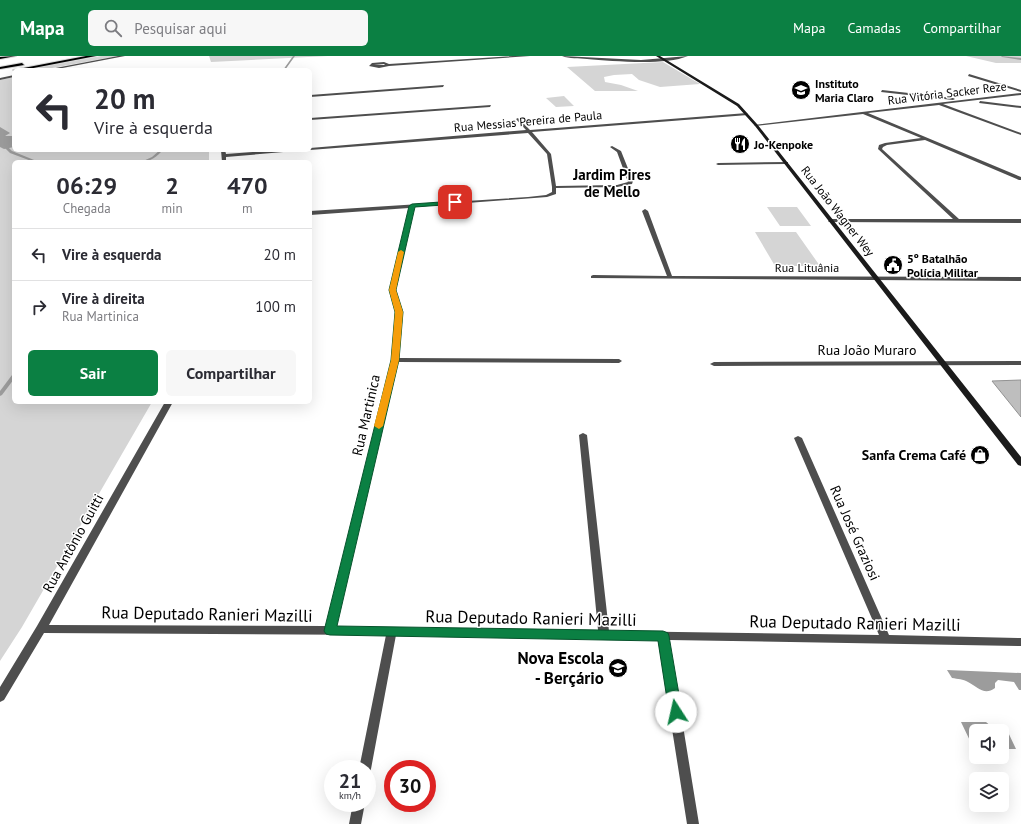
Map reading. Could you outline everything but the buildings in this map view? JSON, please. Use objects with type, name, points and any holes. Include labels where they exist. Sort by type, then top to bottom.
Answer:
[{"type":"highway","points":[[0,59],[14,56]]},
{"type":"highway","points":[[0,59],[21,56]]},
{"type":"highway","points":[[0,66],[67,56]]},
{"type":"highway","points":[[63,62],[89,56]]},
{"type":"highway","points":[[27,68],[94,56]]},
{"type":"highway","points":[[0,66],[30,60]]},
{"type":"highway","points":[[0,72],[12,70]]},
{"type":"main road","name":"Rua João Wagner Wey","points":[[658,56],[738,105],[747,114],[1021,463]]},
{"type":"street","points":[[58,68],[123,56]]},
{"type":"street","points":[[388,65],[528,56]]},
{"type":"street","points":[[564,56],[621,61],[666,60],[686,56]]},
{"type":"street","points":[[969,75],[1021,91]]},
{"type":"street","points":[[0,79],[12,76]]},
{"type":"street","points":[[312,96],[443,86]]},
{"type":"street","points":[[882,91],[1021,107]]},
{"type":"street","name":"Rua Vitória Sacker Reze","points":[[756,125],[1021,94]]},
{"type":"street","points":[[940,104],[1021,134]]},
{"type":"street","points":[[312,119],[490,106]]},
{"type":"street","points":[[865,113],[1021,179]]},
{"type":"street","name":"Rua Messias Pereira de Paula","points":[[312,149],[747,114]]},
{"type":"street","points":[[312,213],[528,198],[547,196],[554,193],[549,154],[518,119]]},
{"type":"street","points":[[925,139],[886,144],[881,146],[880,149],[957,220]]},
{"type":"street","points":[[554,187],[617,186],[630,183],[631,181],[619,152],[612,147]]},
{"type":"street","points":[[224,152],[224,160]]},
{"type":"street","points":[[223,156],[271,152]]},
{"type":"street","points":[[718,164],[786,164]]},
{"type":"street","name":"Rua Martinica","points":[[330,631],[395,360],[399,312],[393,290],[412,206]]},
{"type":"street","points":[[645,211],[670,277]]},
{"type":"street","points":[[831,221],[1021,220]]},
{"type":"street","name":"Rua Lituânia","points":[[593,277],[1021,279]]},
{"type":"street","points":[[395,360],[618,361]]},
{"type":"street","name":"Rua João Muraro","points":[[714,364],[942,362],[1021,363]]},
{"type":"street","name":"Rua Antônio Guitti","points":[[0,697],[41,629],[169,404]]},
{"type":"street","points":[[583,435],[604,635]]},
{"type":"street","name":"Rua José Graziosi","points":[[798,438],[886,640]]},
{"type":"street","name":"Rua Deputado Ranieri Mazilli","points":[[41,629],[392,631],[1021,642]]},
{"type":"street","points":[[367,760],[392,631]]},
{"type":"street","points":[[663,636],[693,824]]},
{"type":"street","points":[[354,824],[357,812]]},
{"type":"shaded area","points":[[101,56],[118,56],[52,68],[33,68]]},
{"type":"shaded area","points":[[209,56],[328,56],[211,62]]},
{"type":"shaded area","points":[[966,56],[1021,56],[1021,63],[996,63]]},
{"type":"shaded area","points":[[663,62],[700,84],[660,87],[639,80],[632,74],[614,75],[604,77],[605,82],[621,85],[638,91],[595,91],[567,67]]},
{"type":"shaded area","points":[[12,77],[12,152],[209,152],[209,160],[12,160],[12,404],[151,404],[22,627],[0,661],[0,80]]},
{"type":"shaded area","points":[[564,96],[574,106],[556,107],[546,98]]},
{"type":"shaded area","points":[[0,127],[10,133],[5,136],[12,136],[12,147],[4,149],[0,147]]},
{"type":"shaded area","points":[[767,207],[797,207],[811,226],[780,226]]},
{"type":"shaded area","points":[[755,232],[796,232],[820,266],[775,266]]},
{"type":"shaded area","points":[[947,670],[1021,673],[1021,690],[1019,690],[1014,682],[998,680],[995,683],[995,688],[984,691],[964,680],[952,678]]},
{"type":"shaded area","points":[[961,722],[986,722],[988,724],[969,724],[969,739]]},
{"type":"shaded area","points":[[1009,734],[1016,749],[1009,749]]},
{"type":"waterway","points":[[285,68],[294,56]]},
{"type":"waterway","points":[[1002,56],[1021,59]]},
{"type":"waterway","points":[[4,145],[11,152],[32,160]]},
{"type":"waterway","points":[[148,160],[160,152]]},
{"type":"waterway","points":[[0,394],[12,379]]},
{"type":"slow traffic","points":[[379,426],[395,360],[399,312],[393,290],[401,252]]},
{"type":"place","name":"Instituto Maria Claro","points":[[801,90]]},
{"type":"place","name":"Jo-Kenpoke","points":[[740,144]]},
{"type":"place","name":"5º Batalhão Polícia Militar","points":[[893,265]]},
{"type":"place","name":"Sanfa Crema Café","points":[[980,455]]},
{"type":"place","name":"Nova Escola - Berçário","points":[[618,668]]},
{"type":"district","name":"Jardim Pires de Mello","points":[[612,182]]},
{"type":"route","points":[[455,202],[412,206],[393,290],[399,312],[395,360],[330,631],[663,636],[676,712]]}]
